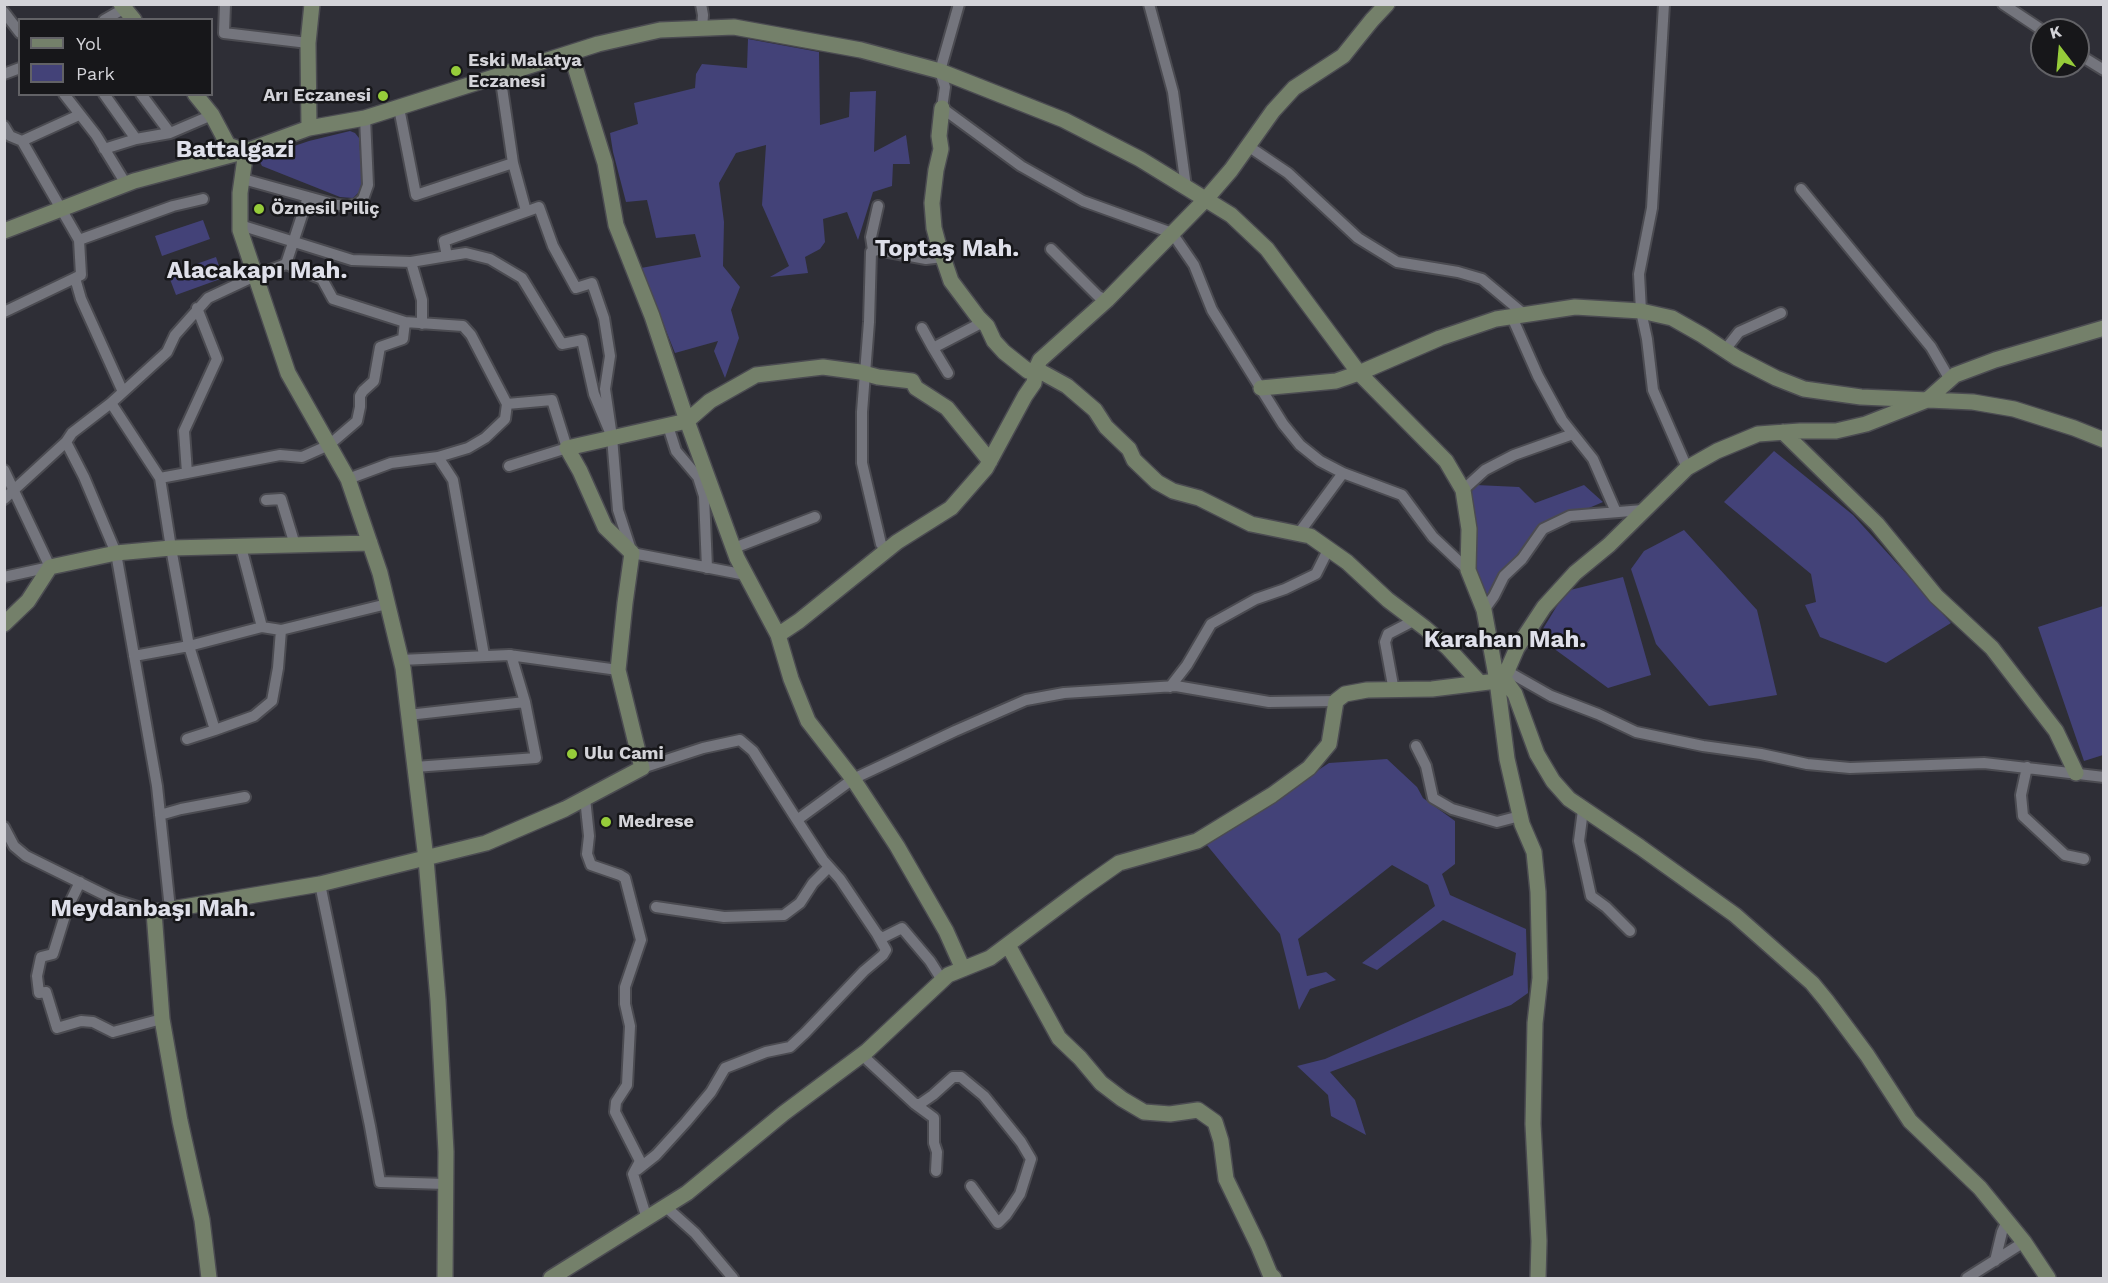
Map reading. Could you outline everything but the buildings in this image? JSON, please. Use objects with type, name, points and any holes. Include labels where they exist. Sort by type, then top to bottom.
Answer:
[{"type":"street","points":[[225,4],[224,33],[309,43]]},
{"type":"street","points":[[309,128],[309,43],[312,4]]},
{"type":"street","points":[[701,4],[702,28]]},
{"type":"street","points":[[959,4],[940,71],[945,87],[939,136],[941,149],[932,203],[934,228],[951,281],[983,322],[994,341],[1028,371],[1036,369],[1067,386],[1095,410],[1106,427],[1129,449],[1134,460],[1157,482],[1173,491],[1199,498],[1251,524],[1266,529],[1310,536],[1347,562],[1388,600],[1447,647],[1480,683]]},
{"type":"street","points":[[1149,4],[1173,92],[1186,187]]},
{"type":"street","points":[[778,635],[799,621],[888,549],[951,508],[986,468],[1034,383],[1040,360],[1107,300],[1206,199],[1231,170],[1273,111],[1294,88],[1343,56],[1387,4]]},
{"type":"street","points":[[1664,4],[1652,208],[1639,274],[1641,311],[1653,390],[1687,468]]},
{"type":"street","points":[[2003,4],[2030,22]]},
{"type":"street","points":[[8,10],[18,29]]},
{"type":"street","points":[[109,18],[127,11]]},
{"type":"street","points":[[4,231],[126,184],[191,164],[246,151],[309,128],[365,118],[399,108],[598,45],[660,30],[734,27],[861,50],[940,71],[1064,120],[1140,159],[1231,215],[1267,249],[1359,373],[1446,461],[1463,490],[1469,529],[1468,570],[1484,610],[1502,676],[1507,759],[1520,816],[1533,852],[1538,892],[1540,978],[1535,1023],[1533,1124],[1539,1241],[1538,1278]]},
{"type":"street","points":[[571,54],[605,163],[616,225],[734,548],[778,635],[791,679],[808,721],[853,779],[897,846],[946,932],[963,969]]},
{"type":"street","points":[[2090,62],[2103,70]]},
{"type":"street","points":[[4,75],[18,69]]},
{"type":"street","points":[[500,75],[513,163],[526,211]]},
{"type":"street","points":[[65,96],[126,184]]},
{"type":"street","points":[[105,96],[136,139]]},
{"type":"street","points":[[142,96],[170,133]]},
{"type":"street","points":[[197,96],[212,115],[228,145],[246,151]]},
{"type":"street","points":[[399,108],[416,195],[513,163]]},
{"type":"street","points":[[942,108],[1021,166],[1083,201],[1172,233],[1194,265],[1212,310],[1283,424],[1300,445],[1320,461],[1343,473],[1402,495],[1433,537],[1468,570]]},
{"type":"street","points":[[22,141],[79,115]]},
{"type":"street","points":[[104,149],[136,139],[170,133],[212,115]]},
{"type":"street","points":[[243,179],[347,206],[357,204],[363,199],[368,185],[365,118]]},
{"type":"street","points":[[4,126],[10,136],[22,141],[79,240],[81,275],[4,312]]},
{"type":"street","points":[[1248,146],[1288,173],[1358,238],[1397,262],[1458,272],[1482,279],[1519,316],[1538,376],[1562,420],[1593,459],[1616,512]]},
{"type":"street","points":[[246,151],[240,193],[240,230],[288,373],[348,479],[370,543],[401,660],[426,859],[438,1000],[446,1152],[445,1278]]},
{"type":"street","points":[[1801,189],[1931,347],[1949,378]]},
{"type":"street","points":[[286,264],[308,197]]},
{"type":"street","points":[[79,240],[172,206],[203,199]]},
{"type":"street","points":[[878,206],[871,237],[873,250],[871,252],[866,374],[862,412],[862,463],[881,544],[888,549]]},
{"type":"street","points":[[447,256],[444,241],[539,207],[553,246],[576,288],[592,283],[604,318],[610,356],[605,389],[612,437],[618,510],[632,553],[618,670],[642,768]]},
{"type":"street","points":[[240,225],[352,260],[411,262],[466,253],[490,259],[522,278],[562,344],[582,340],[594,394],[612,437]]},
{"type":"street","points":[[1051,249],[1098,296],[1107,300]]},
{"type":"street","points":[[873,250],[926,259],[943,257]]},
{"type":"street","points":[[411,262],[422,300],[422,324]]},
{"type":"street","points":[[4,499],[66,442],[72,433],[111,403],[167,352],[175,335],[208,298],[286,264],[322,279],[333,299],[405,322],[463,326],[471,335],[507,404],[505,419],[485,438],[468,448],[438,457],[391,463],[348,479]]},
{"type":"street","points":[[75,278],[81,299],[123,392]]},
{"type":"street","points":[[1261,388],[1336,381],[1440,338],[1496,319],[1575,307],[1641,311],[1672,318],[1737,358],[1804,389],[1861,397],[1973,402],[2014,409],[2103,440]]},
{"type":"street","points":[[187,473],[184,431],[217,359],[197,308]]},
{"type":"street","points":[[1725,350],[1739,332],[1781,313]]},
{"type":"street","points":[[160,478],[280,455],[302,457],[329,446],[357,421],[360,396],[363,390],[374,381],[381,347],[403,339],[405,322]]},
{"type":"street","points":[[933,348],[983,322]]},
{"type":"street","points":[[922,328],[948,373]]},
{"type":"street","points":[[1502,676],[1544,607],[1575,573],[1609,545],[1687,468],[1717,451],[1758,434],[1836,431],[1866,424],[1927,400],[1949,378],[1995,360],[2101,332]]},
{"type":"street","points":[[509,466],[567,448],[687,421],[710,401],[756,375],[823,367],[912,381],[916,388],[947,408],[990,460]]},
{"type":"street","points":[[507,404],[552,400],[567,448],[605,526],[632,553],[746,575]]},
{"type":"street","points":[[111,403],[160,478],[189,646],[215,730]]},
{"type":"street","points":[[668,426],[676,451],[698,477],[704,496],[707,568]]},
{"type":"street","points":[[1783,432],[1877,524],[1935,596],[1992,648],[2056,731],[2076,773]]},
{"type":"street","points":[[1463,490],[1485,470],[1514,456],[1573,434]]},
{"type":"street","points":[[66,442],[84,477],[116,553],[157,786],[170,909]]},
{"type":"street","points":[[438,457],[453,480],[484,655]]},
{"type":"street","points":[[4,470],[50,567]]},
{"type":"street","points":[[1299,533],[1343,473]]},
{"type":"street","points":[[266,500],[280,499],[295,545]]},
{"type":"street","points":[[1484,610],[1494,596],[1503,576],[1522,559],[1543,529],[1570,516],[1643,510]]},
{"type":"street","points":[[734,548],[815,517]]},
{"type":"street","points":[[4,577],[116,553],[171,548],[370,543]]},
{"type":"street","points":[[241,547],[262,627]]},
{"type":"street","points":[[1170,687],[1187,665],[1211,624],[1256,599],[1316,574],[1328,550]]},
{"type":"street","points":[[4,624],[28,602],[50,567]]},
{"type":"street","points":[[134,656],[189,646],[262,627],[281,630],[387,604]]},
{"type":"street","points":[[1394,691],[1385,642],[1388,634],[1415,620]]},
{"type":"street","points":[[187,739],[254,716],[272,701],[278,668],[281,630]]},
{"type":"street","points":[[401,660],[484,655],[511,656],[618,670]]},
{"type":"street","points":[[415,767],[536,758],[525,702],[511,656]]},
{"type":"street","points":[[796,820],[853,779],[1026,700],[1064,693],[1170,687],[1269,702],[1336,701],[1345,694],[1367,690],[1432,689],[1480,683],[1502,676],[1598,714],[1636,732],[1807,764],[1850,768],[1984,763],[2103,777]]},
{"type":"street","points":[[1502,676],[1515,694],[1544,768],[1569,799],[1735,915],[1812,983],[1867,1056],[1910,1121],[1980,1188],[2024,1242],[2048,1278]]},
{"type":"street","points":[[552,1278],[687,1193],[784,1113],[862,1055],[948,975],[990,958],[1082,888],[1119,863],[1197,841],[1272,795],[1309,768],[1329,744],[1336,701]]},
{"type":"street","points":[[408,715],[525,702]]},
{"type":"street","points":[[5,828],[14,846],[26,856],[115,900],[154,912],[320,884],[486,843],[585,798],[642,768],[703,748],[740,740],[753,751],[796,820],[840,879],[877,934],[885,950],[883,955],[864,970],[790,1047],[766,1052],[725,1068],[711,1092],[686,1122],[656,1155],[633,1174]]},
{"type":"street","points":[[1416,746],[1426,766],[1433,798],[1452,809],[1497,822],[1520,816]]},
{"type":"street","points":[[2027,767],[2021,795],[2023,816],[2065,855],[2084,859]]},
{"type":"street","points":[[160,815],[245,797]]},
{"type":"street","points":[[585,798],[589,836],[587,854],[591,865],[621,874],[625,878],[641,940],[625,987],[625,1004],[630,1026],[628,1074],[627,1085],[616,1102],[615,1112],[640,1161],[633,1174],[647,1219]]},
{"type":"street","points":[[1583,810],[1579,841],[1591,896],[1606,907],[1630,931]]},
{"type":"street","points":[[656,907],[724,917],[784,915],[800,903],[813,883],[829,867]]},
{"type":"street","points":[[80,882],[67,909],[53,954],[41,957],[37,976],[39,993],[46,992],[57,1028],[81,1021],[93,1022],[113,1032],[162,1019]]},
{"type":"street","points":[[320,884],[380,1182],[446,1184]]},
{"type":"street","points":[[154,912],[162,1019],[180,1121],[202,1220],[209,1278]]},
{"type":"street","points":[[877,934],[882,938],[902,928],[942,980]]},
{"type":"street","points":[[1008,945],[1059,1038],[1101,1083],[1144,1112],[1170,1113],[1198,1110],[1215,1122],[1221,1141],[1226,1179],[1258,1245],[1269,1274],[1274,1278]]},
{"type":"street","points":[[862,1055],[915,1104],[934,1118],[936,1171]]},
{"type":"street","points":[[915,1104],[920,1104],[933,1095],[953,1077],[961,1077],[984,1096],[1021,1142],[1031,1159],[1020,1194],[998,1223],[971,1185]]},
{"type":"street","points":[[666,1207],[695,1233],[733,1278]]},
{"type":"street","points":[[1995,1261],[2007,1221]]},
{"type":"street","points":[[1967,1278],[2024,1242]]},
{"type":"green space","points":[[748,39],[819,52],[820,125],[849,117],[850,92],[876,91],[874,152],[906,135],[910,164],[893,164],[892,186],[873,192],[858,240],[847,212],[823,219],[825,242],[820,249],[805,257],[808,273],[770,277],[789,266],[762,205],[766,145],[736,153],[719,183],[724,222],[723,266],[740,287],[731,310],[739,338],[725,378],[714,351],[718,341],[675,353],[641,268],[701,257],[695,234],[656,238],[647,200],[626,202],[610,133],[638,124],[634,103],[695,88],[696,74],[702,64],[747,68]]},
{"type":"green space","points":[[350,131],[359,138],[362,178],[360,191],[353,198],[340,197],[262,166],[260,162],[262,157],[309,141]]},
{"type":"green space","points":[[203,220],[210,239],[162,256],[155,236]]},
{"type":"green space","points":[[216,257],[223,278],[176,295],[168,274]]},
{"type":"green space","points":[[1774,451],[1853,515],[1951,623],[1886,663],[1820,637],[1805,605],[1816,602],[1811,574],[1724,502]]},
{"type":"green space","points":[[1476,485],[1519,487],[1535,503],[1584,485],[1603,502],[1570,516],[1540,525],[1519,553],[1499,573],[1488,606],[1468,570],[1463,490]]},
{"type":"green space","points":[[1684,530],[1757,610],[1777,695],[1709,706],[1656,644],[1631,569],[1644,551]]},
{"type":"green space","points":[[1623,577],[1651,675],[1608,688],[1538,637],[1566,591]]},
{"type":"green space","points":[[2103,606],[2103,755],[2084,761],[2038,627]]},
{"type":"green space","points":[[1387,759],[1417,787],[1423,798],[1455,821],[1455,864],[1442,874],[1450,895],[1526,929],[1528,993],[1511,1005],[1330,1072],[1355,1100],[1366,1135],[1331,1116],[1328,1095],[1297,1066],[1325,1059],[1513,975],[1516,953],[1443,920],[1377,970],[1362,963],[1435,906],[1428,885],[1392,865],[1298,939],[1307,976],[1326,972],[1336,980],[1310,989],[1299,1010],[1280,934],[1206,844],[1329,763]]},
{"type":"place","name":"Eski Malatya Eczanesi","points":[[456,71]]},
{"type":"place","name":"Arı Eczanesi","points":[[383,96]]},
{"type":"place","name":"Öznesil Piliç","points":[[259,209]]},
{"type":"place","name":"Ulu Cami","points":[[572,754]]},
{"type":"place","name":"Medrese","points":[[606,822]]},
{"type":"district","name":"Battalgazi","points":[[235,150]]},
{"type":"district","name":"Toptaş Mah.","points":[[947,249]]},
{"type":"district","name":"Alacakapı Mah.","points":[[257,271]]},
{"type":"district","name":"Karahan Mah.","points":[[1505,640]]},
{"type":"district","name":"Meydanbaşı Mah.","points":[[153,909]]}]
